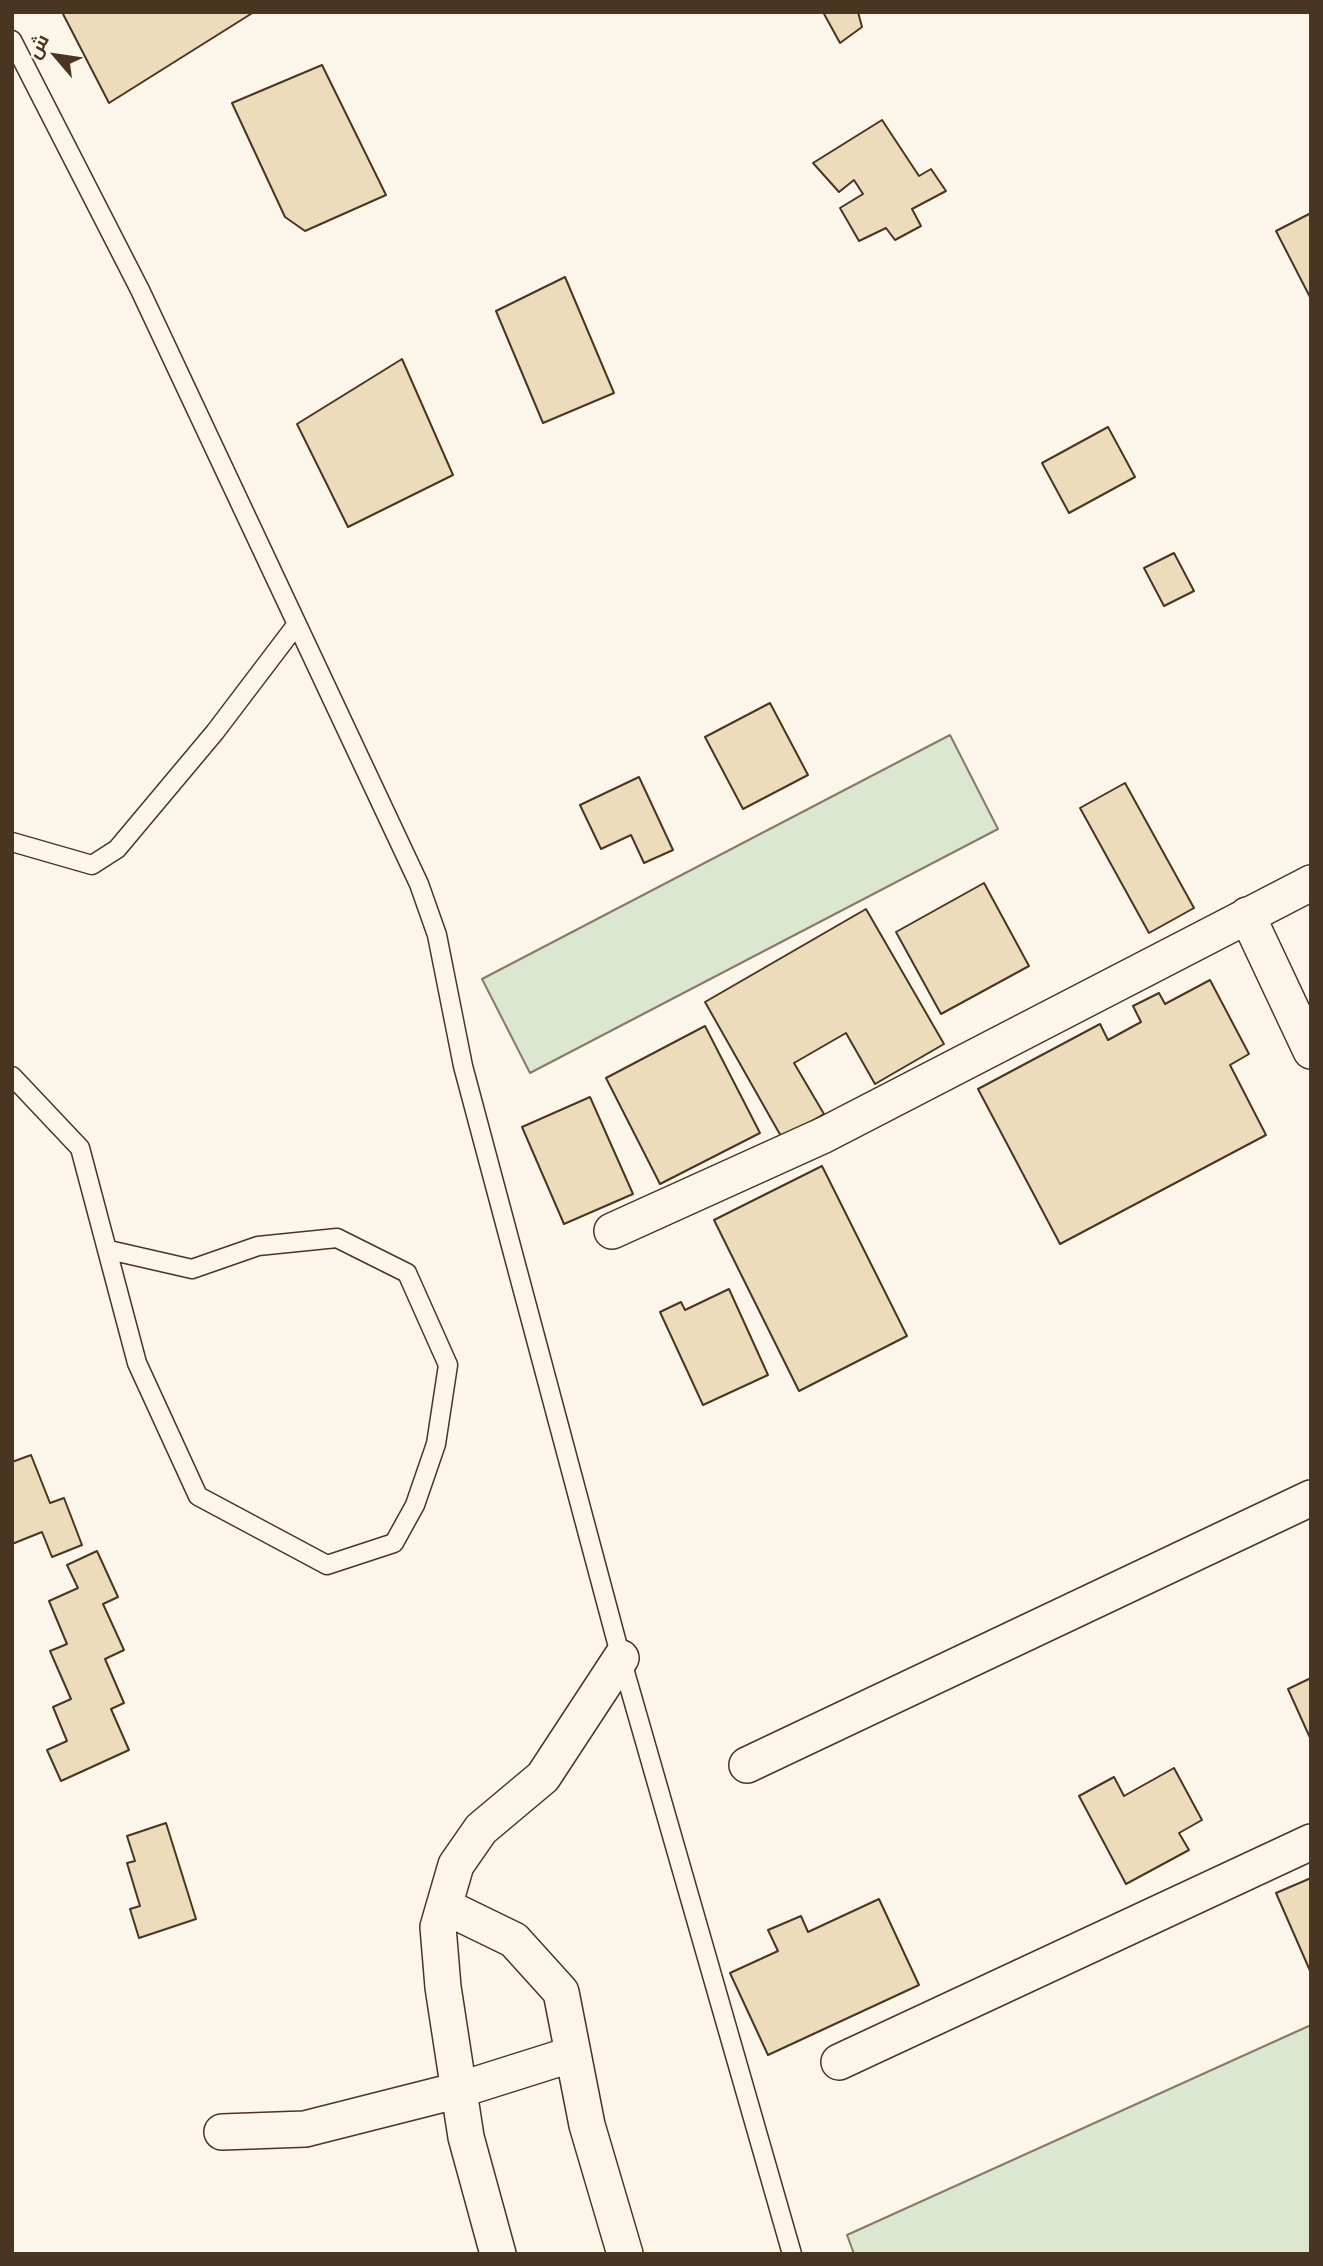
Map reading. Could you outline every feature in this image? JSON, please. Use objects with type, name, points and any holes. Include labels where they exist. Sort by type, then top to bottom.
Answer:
[{"type":"street","points":[[612,1231],[824,1135],[1311,883]]},
{"type":"street","points":[[1247,915],[1311,1051]]},
{"type":"street","points":[[747,1765],[1311,1498]]},
{"type":"street","points":[[498,2254],[466,2137],[438,1927],[456,1865],[481,1829],[543,1777],[621,1658]]},
{"type":"street","points":[[839,2062],[1311,1842]]},
{"type":"street","points":[[444,1906],[514,1940],[561,1992],[587,2125],[625,2254]]},
{"type":"street","points":[[222,2132],[305,2129],[459,2090],[573,2054]]},
{"type":"lane","points":[[12,40],[140,290],[419,884],[437,935],[463,1066],[621,1658],[792,2254]]},
{"type":"lane","points":[[12,842],[92,865],[117,849],[215,732],[297,624]]},
{"type":"lane","points":[[12,1076],[80,1148],[137,1363],[198,1496],[327,1565],[394,1543],[415,1505],[436,1444],[448,1365],[407,1273],[337,1238],[258,1246],[192,1269],[109,1250]]},
{"type":"green space","points":[[950,735],[998,829],[530,1073],[482,979]]},
{"type":"green space","points":[[1311,2025],[1311,2254],[854,2254],[847,2235]]},
{"type":"building","points":[[62,12],[254,12],[109,103]]},
{"type":"building","points":[[823,12],[858,12],[862,27],[840,43]]},
{"type":"building","points":[[322,65],[386,195],[305,231],[285,217],[232,103]]},
{"type":"building","points":[[882,120],[919,176],[931,169],[946,191],[912,209],[921,226],[895,240],[886,228],[859,241],[840,208],[863,194],[854,180],[839,192],[813,163]]},
{"type":"building","points":[[1311,213],[1311,299],[1276,231]]},
{"type":"building","points":[[565,277],[614,393],[543,423],[496,311]]},
{"type":"building","points":[[402,359],[453,475],[348,527],[297,424]]},
{"type":"building","points":[[1108,427],[1135,477],[1069,513],[1042,463]]},
{"type":"building","points":[[1174,553],[1194,591],[1164,606],[1144,568]]},
{"type":"building","points":[[770,703],[808,775],[743,809],[705,737]]},
{"type":"building","points":[[639,777],[673,850],[644,863],[631,835],[601,849],[580,805]]},
{"type":"building","points":[[1125,783],[1194,908],[1149,933],[1080,808]]},
{"type":"building","points":[[984,883],[1029,966],[941,1014],[896,932]]},
{"type":"building","points":[[866,909],[944,1044],[875,1084],[846,1033],[794,1063],[824,1114],[782,1138],[705,1002]]},
{"type":"building","points":[[1210,980],[1249,1054],[1230,1065],[1266,1135],[1060,1244],[978,1089],[1100,1024],[1108,1040],[1141,1022],[1133,1006],[1159,993],[1165,1004]]},
{"type":"building","points":[[705,1026],[760,1133],[660,1184],[606,1078]]},
{"type":"building","points":[[590,1097],[633,1194],[564,1224],[522,1127]]},
{"type":"building","points":[[822,1166],[907,1336],[799,1391],[714,1220]]},
{"type":"building","points":[[729,1289],[768,1375],[703,1405],[660,1312],[681,1302],[685,1310]]},
{"type":"building","points":[[31,1455],[50,1503],[64,1498],[82,1545],[52,1557],[42,1532],[12,1544],[12,1462]]},
{"type":"building","points":[[97,1551],[118,1597],[103,1604],[124,1650],[105,1659],[124,1703],[111,1709],[129,1750],[61,1781],[47,1750],[67,1741],[53,1707],[71,1699],[50,1651],[67,1644],[49,1601],[78,1588],[67,1565]]},
{"type":"building","points":[[1311,1678],[1311,1740],[1288,1689]]},
{"type":"building","points":[[1174,1768],[1202,1820],[1179,1833],[1189,1850],[1126,1884],[1079,1796],[1114,1777],[1124,1796]]},
{"type":"building","points":[[166,1823],[196,1919],[139,1938],[130,1909],[140,1906],[127,1863],[135,1861],[127,1836]]},
{"type":"building","points":[[1311,1878],[1311,1973],[1276,1893]]},
{"type":"building","points":[[879,1899],[919,1985],[768,2055],[730,1973],[778,1951],[768,1930],[801,1916],[808,1932]]}]
